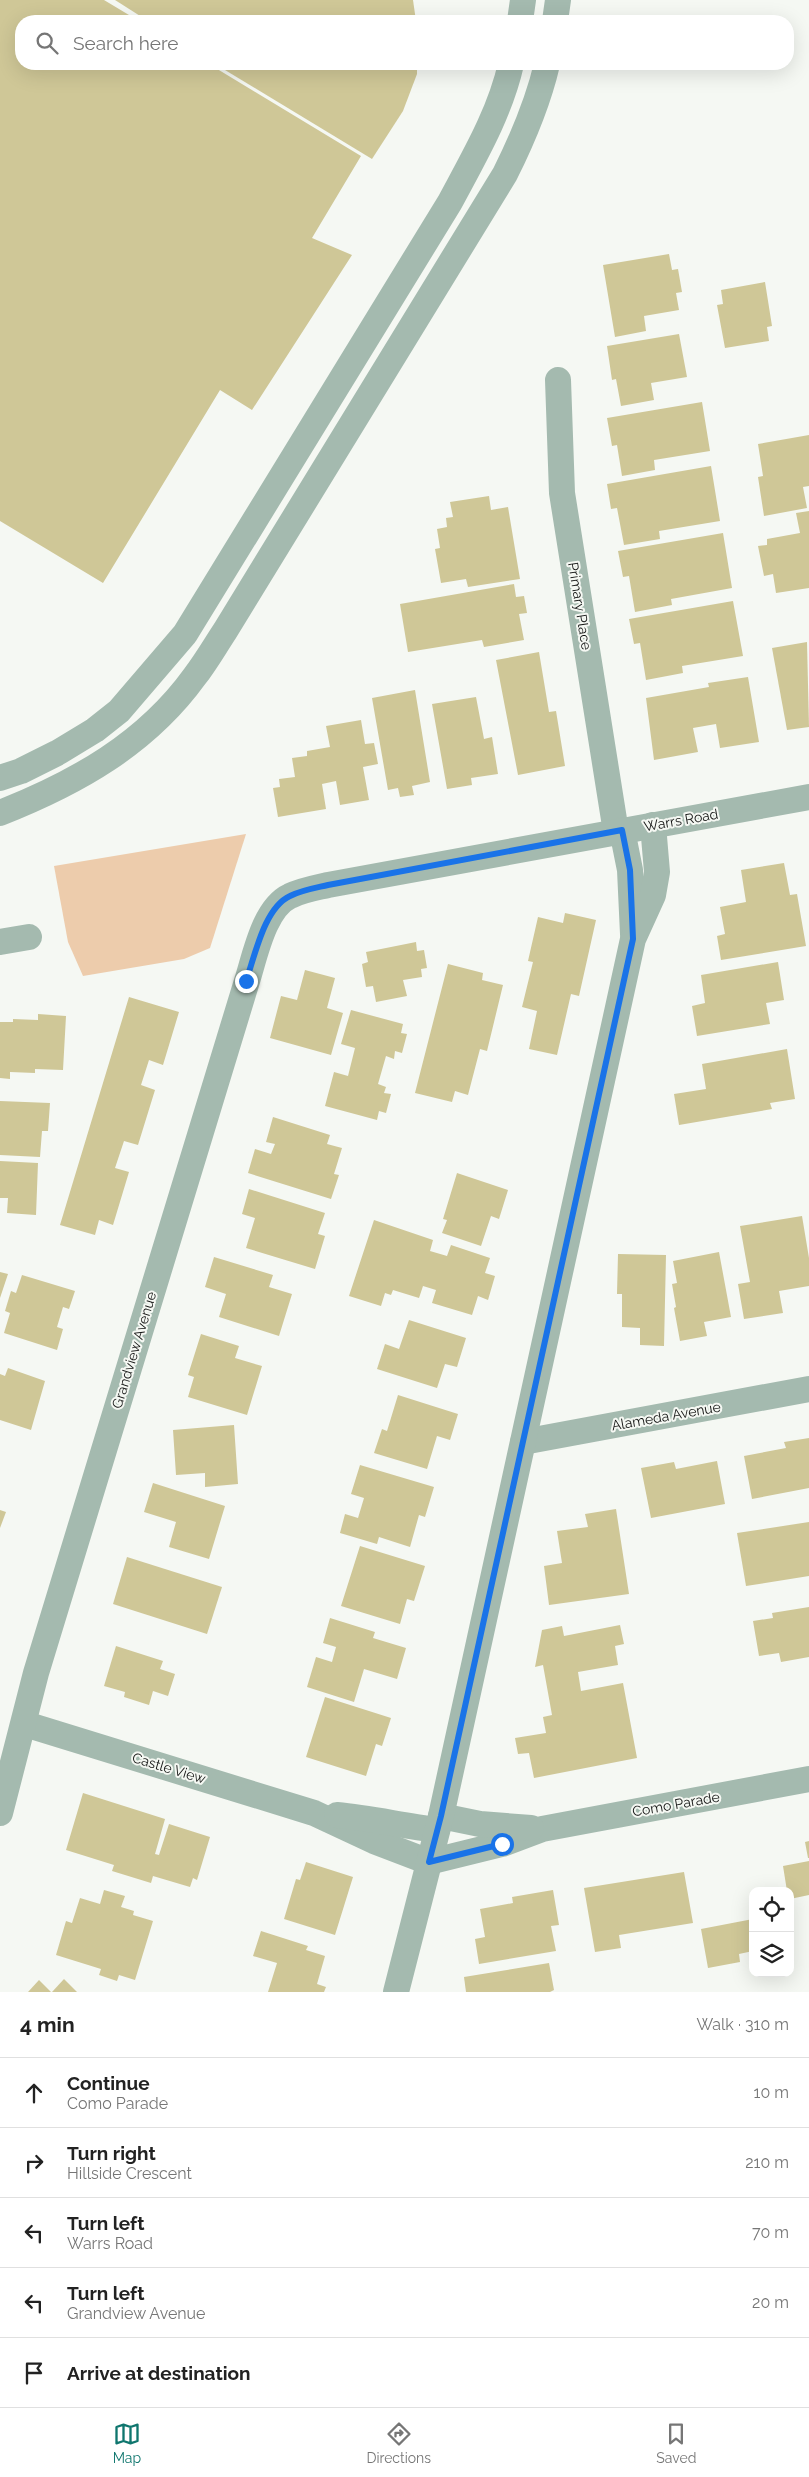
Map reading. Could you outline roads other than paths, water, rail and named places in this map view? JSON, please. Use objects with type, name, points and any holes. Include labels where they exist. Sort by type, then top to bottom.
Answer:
[{"type":"street","points":[[521,15],[523,0]]},
{"type":"street","points":[[556,15],[558,0]]},
{"type":"street","points":[[0,778],[22,771],[57,754],[95,730],[119,711],[185,634],[450,202],[487,131],[510,70]]},
{"type":"street","points":[[0,813],[60,788],[118,754],[151,727],[195,677],[505,174],[523,139],[540,95],[546,70]]},
{"type":"street","name":"Primary Place","points":[[558,380],[562,493],[619,831],[630,870],[633,939]]},
{"type":"street","name":"Warrs Road","points":[[289,896],[328,885],[809,797]]},
{"type":"street","points":[[396,1992],[439,1823],[633,939],[653,896],[657,872],[653,825]]},
{"type":"street","name":"Grandview Avenue","points":[[0,1813],[25,1724],[36,1673],[246,981],[264,928],[276,908],[289,896]]},
{"type":"street","points":[[0,942],[29,936]]},
{"type":"street","name":"Alameda Avenue","points":[[524,1442],[809,1390]]},
{"type":"street","name":"Castle View","points":[[25,1724],[314,1813],[374,1841],[429,1862]]},
{"type":"street","name":"Como Parade","points":[[429,1862],[502,1844],[542,1829],[809,1779]]},
{"type":"street","name":"Castle View","points":[[314,1813],[361,1817],[398,1826],[439,1823]]},
{"type":"street","name":"Como Parade","points":[[439,1823],[542,1829]]}]
